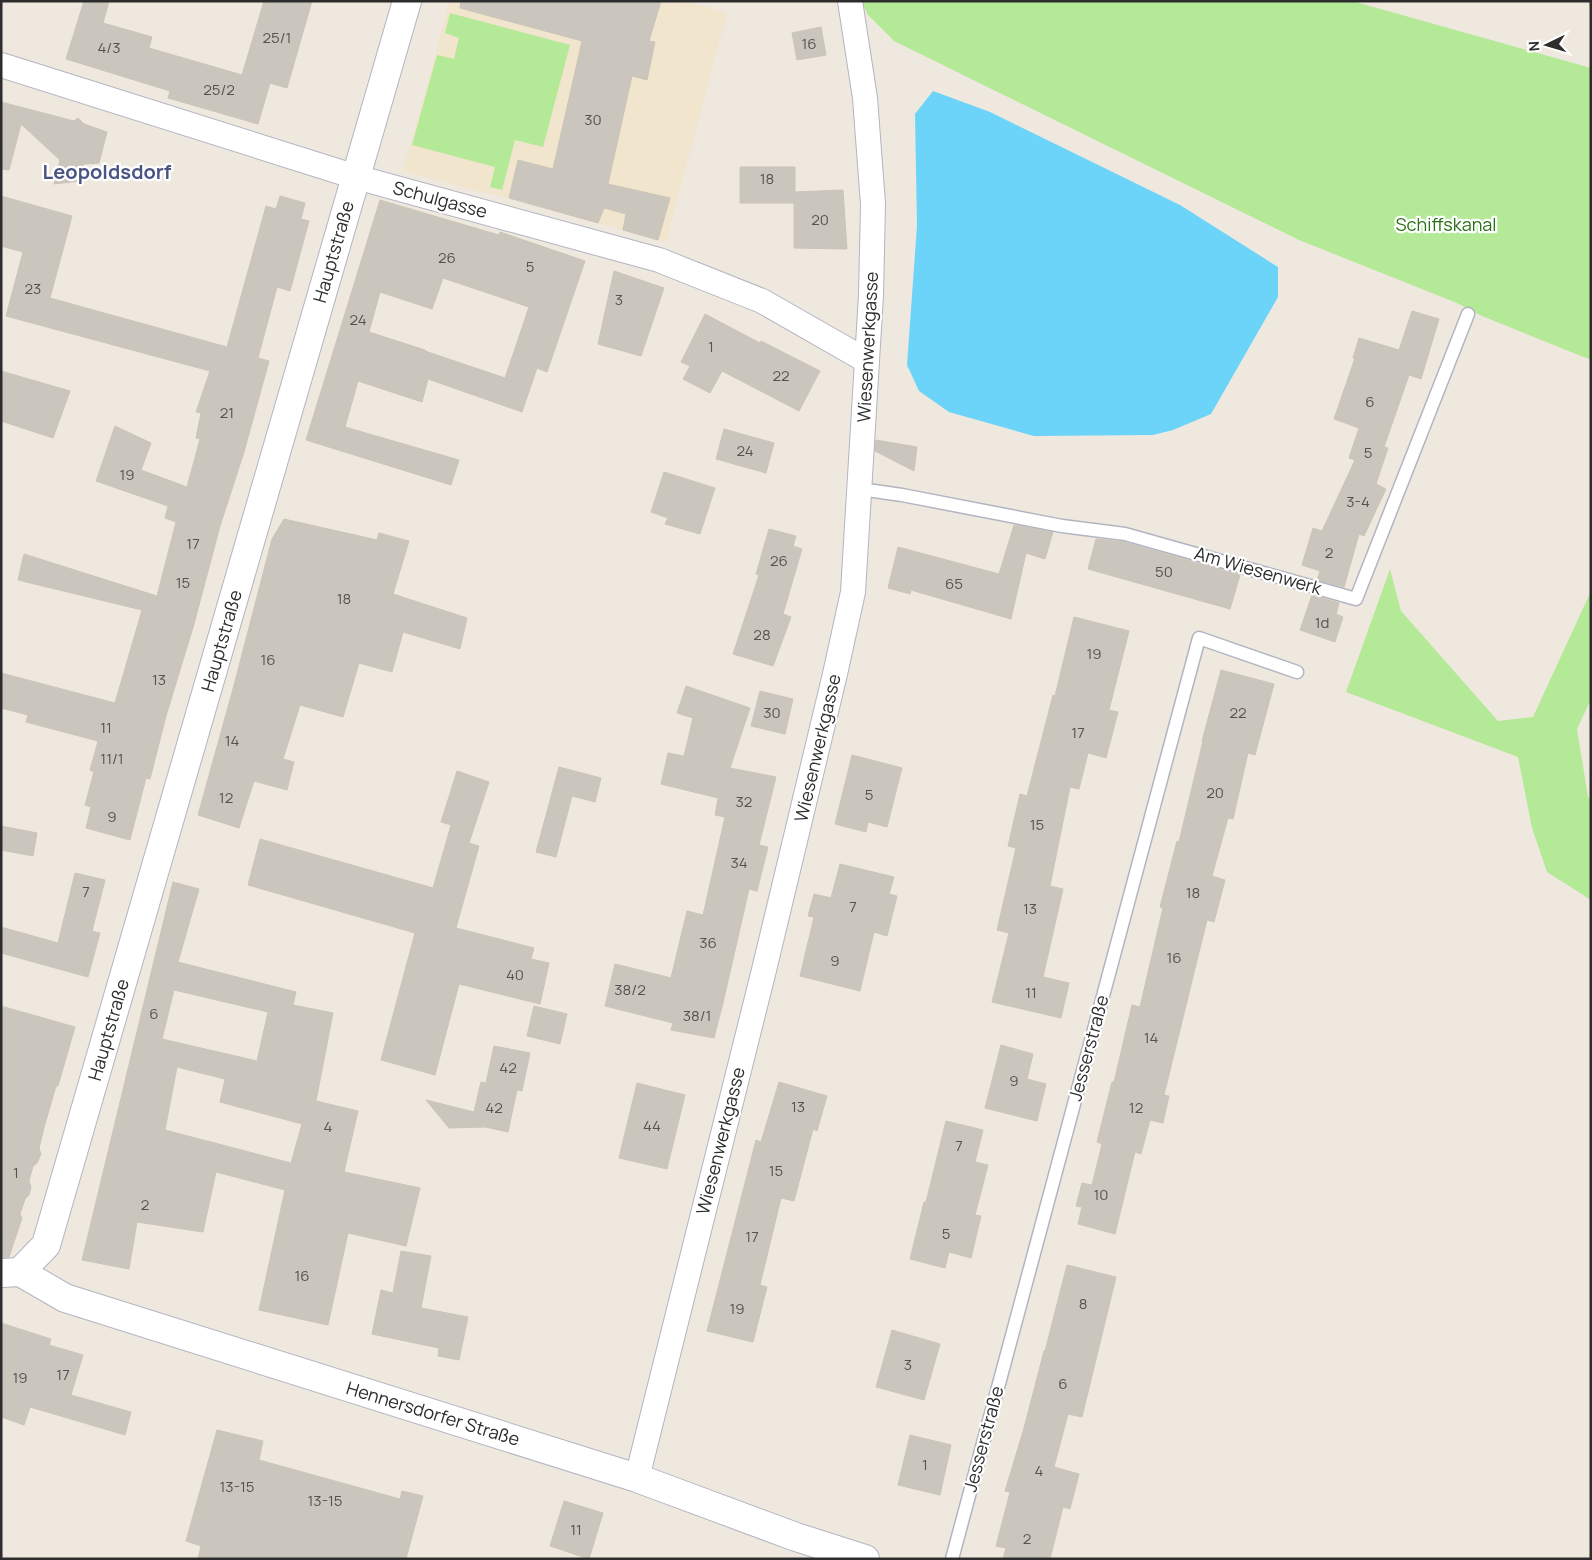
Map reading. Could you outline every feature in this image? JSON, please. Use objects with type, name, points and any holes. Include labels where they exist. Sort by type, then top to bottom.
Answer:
[{"type":"street","name":"Hauptstraße","points":[[11,1272],[46,1245],[407,1]]},
{"type":"street","name":"Wiesenwerkgasse","points":[[637,1478],[767,960],[853,592],[872,295],[873,204],[865,98],[850,1]]},
{"type":"street","name":"Schulgasse","points":[[1,65],[356,177],[659,260],[762,301],[867,361]]},
{"type":"street","name":"Hennersdorfer Straße","points":[[11,1272],[65,1298],[637,1478],[796,1538],[866,1559]]},
{"type":"lane","name":"Am Wiesenwerk","points":[[860,489],[902,495],[1062,526],[1125,534],[1356,599],[1468,314]]},
{"type":"lane","name":"Jesserstraße","points":[[952,1559],[1199,638],[1297,672]]},
{"type":"shaded area","points":[[450,1],[684,1],[727,13],[666,242],[509,198],[403,171]]},
{"type":"green space","name":"Schiffskanal","points":[[861,1],[1352,1],[1591,68],[1591,360],[1482,316],[1457,303],[1299,240],[894,41],[868,15]]},
{"type":"green space","points":[[450,13],[570,45],[543,147],[515,140],[502,190],[490,187],[495,167],[412,145],[437,55],[454,59],[459,38],[445,33]]},
{"type":"green space","points":[[1390,569],[1401,611],[1498,721],[1533,717],[1591,591],[1591,699],[1577,729],[1588,797],[1591,800],[1591,900],[1547,872],[1532,828],[1518,757],[1346,692]]},
{"type":"water","points":[[933,91],[990,112],[1180,205],[1278,267],[1278,297],[1211,414],[1173,430],[1153,435],[1034,436],[949,412],[919,391],[907,365],[917,226],[915,114]]},
{"type":"building","points":[[84,1],[109,1],[103,23],[152,37],[149,48],[242,75],[264,1],[312,1],[287,88],[270,83],[258,124],[168,98],[170,91],[66,59]]},
{"type":"building","points":[[461,1],[661,1],[649,41],[655,42],[647,80],[632,76],[608,184],[670,198],[658,240],[623,230],[626,214],[604,208],[598,223],[509,198],[518,160],[553,169],[582,41],[460,8]]},
{"type":"building","points":[[821,27],[826,55],[797,60],[792,33]]},
{"type":"building","points":[[1,102],[74,121],[78,118],[84,124],[107,132],[99,163],[84,164],[80,181],[54,184],[60,160],[21,124],[9,170],[1,169]]},
{"type":"building","points":[[740,167],[795,167],[795,192],[843,190],[847,249],[794,248],[794,203],[740,203]]},
{"type":"building","points":[[1,196],[72,216],[50,298],[227,347],[266,206],[276,209],[280,196],[305,203],[301,219],[309,221],[290,291],[277,287],[258,358],[269,361],[244,452],[220,526],[150,779],[146,778],[130,840],[86,828],[91,807],[85,805],[94,772],[90,770],[98,741],[26,722],[28,715],[1,708],[1,673],[115,703],[142,610],[18,580],[24,554],[157,596],[176,522],[165,518],[168,506],[96,481],[115,426],[151,443],[141,470],[187,487],[200,439],[196,438],[201,413],[196,412],[210,371],[6,316],[23,252],[1,246]]},
{"type":"building","points":[[380,200],[499,235],[500,232],[585,261],[547,372],[537,368],[522,412],[428,379],[422,402],[358,381],[345,427],[459,460],[451,485],[306,440]],"holes":[[[443,278],[529,307],[505,378],[369,332],[380,292],[432,309]]]},
{"type":"building","points":[[614,271],[664,288],[641,356],[598,344]]},
{"type":"building","points":[[1412,311],[1439,319],[1421,379],[1409,375],[1384,447],[1388,448],[1376,484],[1386,489],[1364,536],[1359,534],[1344,587],[1317,580],[1320,571],[1302,565],[1313,528],[1322,531],[1355,460],[1349,458],[1359,428],[1334,419],[1355,358],[1353,358],[1359,338],[1399,350]]},
{"type":"building","points":[[705,314],[760,343],[761,341],[820,371],[799,411],[722,371],[710,393],[683,379],[690,366],[681,362]]},
{"type":"building","points":[[1,371],[70,391],[53,438],[1,421]]},
{"type":"building","points":[[724,429],[774,443],[766,473],[716,459]]},
{"type":"building","points":[[876,440],[917,447],[914,471],[875,451]]},
{"type":"building","points":[[664,472],[715,488],[700,534],[665,524],[668,518],[651,512]]},
{"type":"building","points":[[284,519],[377,540],[379,533],[409,541],[393,594],[467,618],[460,649],[403,632],[392,672],[359,663],[343,717],[300,705],[283,759],[294,762],[287,790],[254,781],[239,828],[198,815],[272,539]]},
{"type":"building","points":[[1014,525],[1053,532],[1045,559],[1026,553],[1011,619],[911,590],[910,594],[888,588],[898,547],[999,574]]},
{"type":"building","points":[[769,529],[796,536],[793,546],[802,549],[783,614],[791,617],[773,666],[733,654],[759,575],[756,574]]},
{"type":"building","points":[[1096,539],[1123,542],[1240,575],[1230,609],[1088,569]]},
{"type":"building","points":[[1312,595],[1339,603],[1336,614],[1343,617],[1335,642],[1300,630]]},
{"type":"building","points":[[1074,617],[1129,631],[1109,710],[1118,712],[1106,758],[1088,753],[1079,789],[1070,787],[1050,886],[1063,889],[1043,977],[1069,983],[1061,1018],[992,1002],[1009,933],[997,930],[1016,848],[1008,846],[1020,794],[1027,796],[1053,695],[1055,696]]},
{"type":"building","points":[[1221,670],[1274,684],[1255,755],[1248,753],[1233,819],[1228,818],[1212,876],[1225,880],[1214,922],[1207,920],[1164,1095],[1169,1096],[1163,1123],[1150,1120],[1141,1154],[1135,1152],[1115,1234],[1078,1224],[1082,1207],[1076,1206],[1082,1183],[1092,1185],[1102,1144],[1097,1142],[1112,1082],[1114,1082],[1132,1005],[1140,1007],[1163,908],[1160,907],[1177,841],[1179,842],[1202,741]]},
{"type":"building","points":[[686,686],[750,708],[730,768],[776,777],[759,845],[768,847],[757,891],[749,889],[714,1038],[671,1030],[673,1023],[605,1006],[615,964],[671,978],[687,911],[703,915],[725,817],[715,815],[718,798],[661,784],[668,753],[684,756],[693,718],[677,713]]},
{"type":"building","points":[[760,691],[793,699],[785,734],[751,726]]},
{"type":"building","points":[[852,755],[902,768],[887,827],[868,822],[866,832],[835,824]]},
{"type":"building","points":[[559,767],[601,778],[595,802],[572,796],[556,857],[536,852]]},
{"type":"building","points":[[457,771],[489,782],[469,843],[479,846],[456,928],[534,948],[531,959],[549,963],[540,1004],[459,984],[435,1075],[381,1060],[415,933],[248,885],[260,839],[433,888],[451,825],[441,822]]},
{"type":"building","points":[[1,826],[37,833],[33,856],[1,850]]},
{"type":"building","points":[[840,864],[894,877],[889,894],[897,896],[887,936],[874,932],[860,991],[800,976],[814,917],[808,916],[814,894],[831,898]]},
{"type":"building","points":[[75,873],[105,880],[92,931],[100,933],[88,977],[1,953],[1,927],[58,943]]},
{"type":"building","points":[[173,882],[199,889],[178,962],[296,992],[293,1005],[333,1013],[316,1101],[358,1111],[344,1172],[420,1188],[406,1246],[348,1233],[328,1325],[259,1310],[285,1190],[216,1172],[203,1232],[137,1222],[129,1269],[82,1260]],"holes":[[[174,990],[268,1012],[257,1061],[162,1039]],[[177,1067],[225,1079],[220,1102],[302,1124],[291,1163],[165,1130]]]},
{"type":"building","points":[[1,1006],[75,1027],[45,1124],[39,1148],[41,1154],[37,1163],[33,1166],[29,1181],[31,1187],[29,1195],[25,1199],[20,1214],[22,1218],[9,1257],[1,1258]]},
{"type":"building","points":[[534,1006],[567,1014],[560,1044],[527,1036]]},
{"type":"building","points":[[1001,1045],[1033,1054],[1027,1079],[1046,1084],[1037,1121],[985,1108]]},
{"type":"building","points":[[494,1046],[530,1053],[522,1091],[517,1090],[508,1132],[485,1127],[449,1128],[426,1100],[474,1112],[481,1082],[486,1083]]},
{"type":"building","points":[[779,1082],[827,1096],[817,1131],[813,1129],[794,1201],[781,1198],[760,1285],[767,1287],[753,1342],[707,1331],[756,1140],[761,1142]]},
{"type":"building","points":[[637,1083],[685,1095],[667,1169],[619,1158]]},
{"type":"building","points":[[946,1121],[983,1130],[975,1162],[988,1165],[975,1215],[981,1216],[971,1258],[949,1252],[945,1268],[910,1259]]},
{"type":"building","points":[[401,1251],[431,1256],[421,1308],[468,1317],[459,1360],[438,1356],[439,1348],[372,1334],[381,1290],[393,1293]]},
{"type":"building","points":[[1067,1265],[1116,1277],[1082,1417],[1068,1414],[1054,1467],[1079,1474],[1070,1509],[1063,1507],[1050,1559],[1003,1559],[1006,1548],[996,1546],[1010,1492],[1005,1491],[1024,1428]]},
{"type":"building","points":[[1,1323],[51,1339],[49,1345],[83,1355],[71,1395],[131,1412],[125,1435],[30,1407],[24,1425],[1,1417]]},
{"type":"building","points":[[892,1330],[940,1344],[924,1400],[876,1387]]},
{"type":"building","points":[[217,1430],[263,1441],[259,1460],[400,1499],[402,1491],[423,1496],[406,1559],[198,1559],[201,1546],[186,1541]]},
{"type":"building","points":[[910,1435],[951,1445],[940,1495],[898,1485]]},
{"type":"building","points":[[564,1501],[603,1513],[589,1559],[550,1546]]},
{"type":"district","name":"Leopoldsdorf","points":[[107,172]]}]
